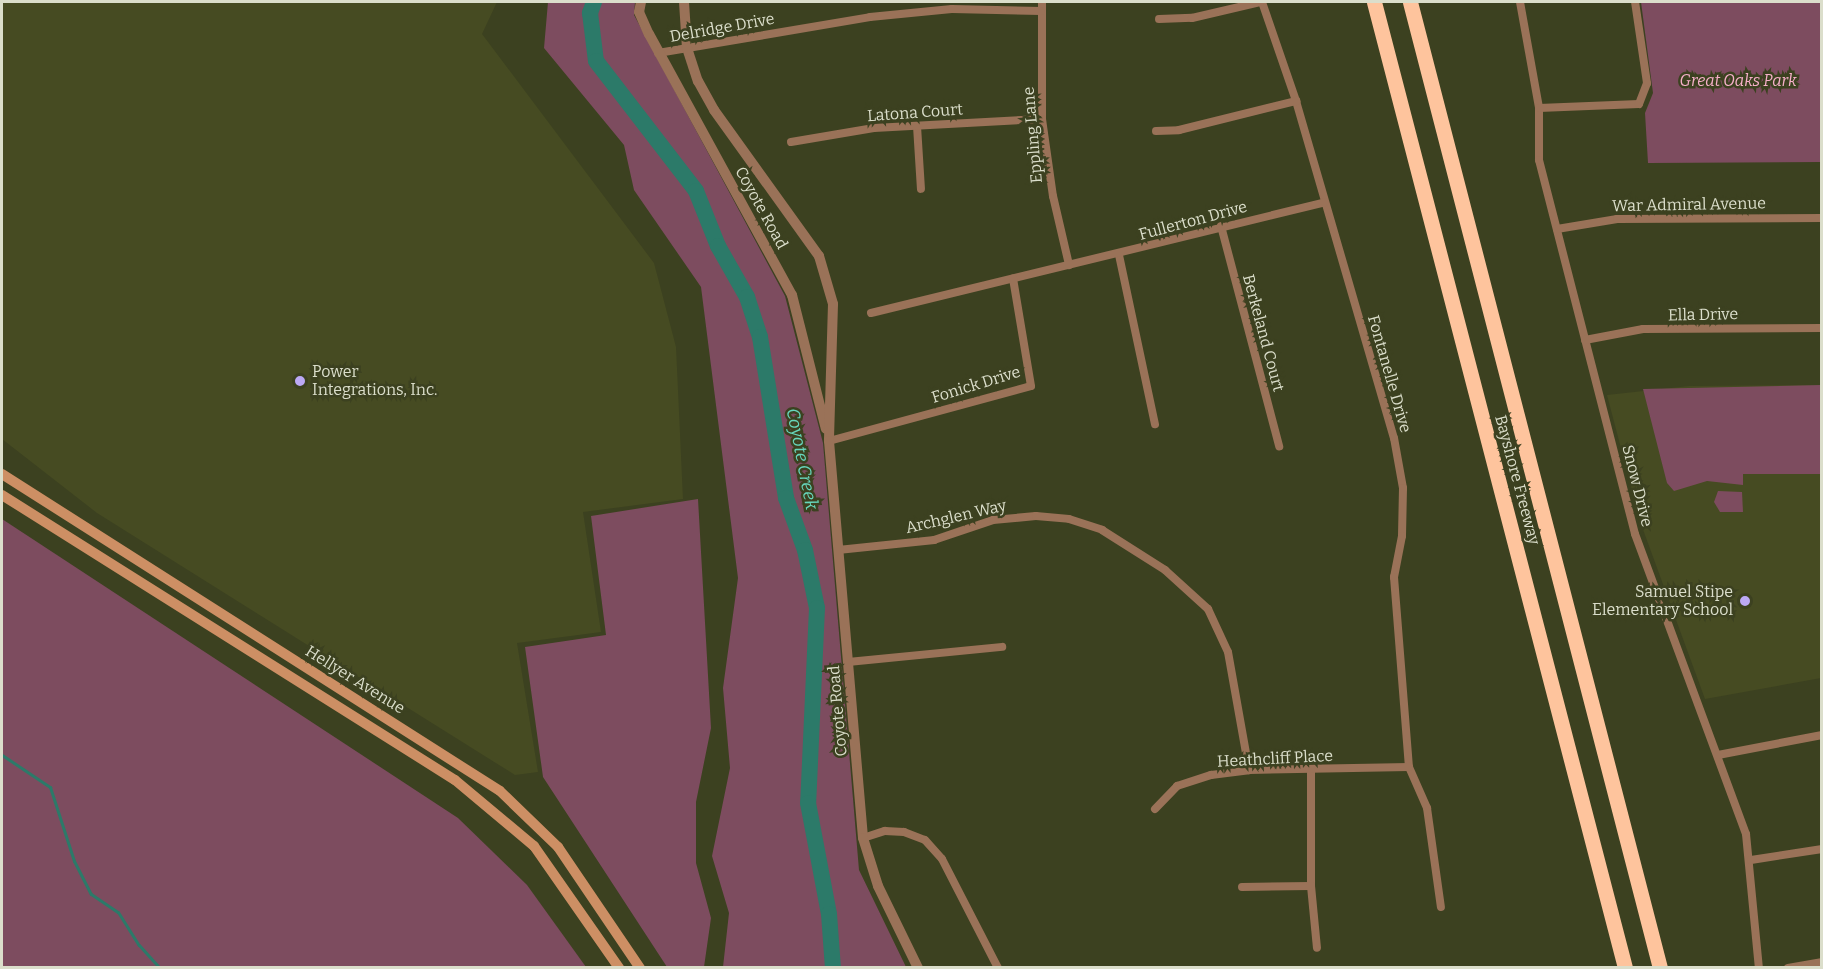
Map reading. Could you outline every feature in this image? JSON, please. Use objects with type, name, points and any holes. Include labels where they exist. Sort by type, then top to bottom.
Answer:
[{"type":"highway","name":"Bayshore Freeway","points":[[1374,2],[1625,968]]},
{"type":"highway","name":"Bayshore Freeway","points":[[1410,2],[1660,968]]},
{"type":"main road","name":"Hellyer Avenue","points":[[2,474],[500,791],[558,847],[640,968]]},
{"type":"main road","name":"Hellyer Avenue","points":[[2,495],[455,780],[526,838],[570,893],[620,968]]},
{"type":"main road","points":[[259,658],[267,642]]},
{"type":"main road","points":[[570,893],[584,883]]},
{"type":"street","name":"Coyote Road","points":[[641,2],[639,12],[658,53],[792,295],[829,441]]},
{"type":"street","name":"Coyote Road","points":[[684,2],[687,48],[714,110],[819,256],[833,304],[829,441],[863,838],[878,886],[918,968]]},
{"type":"street","name":"Eppling Lane","points":[[1042,2],[1042,119],[1053,196],[1069,265]]},
{"type":"street","points":[[1159,19],[1192,18],[1261,2]]},
{"type":"street","name":"Fontanelle Drive","points":[[1261,2],[1296,101],[1394,438],[1403,488],[1401,536],[1394,577],[1409,767],[1427,808],[1441,907]]},
{"type":"street","name":"Snow Drive","points":[[1520,2],[1539,108],[1539,160],[1635,534],[1746,834],[1751,860],[1759,968]]},
{"type":"street","points":[[1539,108],[1639,104],[1647,83],[1635,2]]},
{"type":"street","name":"Delridge Drive","points":[[658,53],[870,16],[951,9],[1041,10]]},
{"type":"street","points":[[1156,131],[1179,130],[1296,101]]},
{"type":"street","name":"Latona Court","points":[[791,142],[874,128],[1042,119]]},
{"type":"street","points":[[917,126],[921,189]]},
{"type":"street","name":"Fullerton Drive","points":[[871,313],[1119,255],[1221,226],[1325,202]]},
{"type":"street","name":"War Admiral Avenue","points":[[1557,229],[1617,219],[1821,218]]},
{"type":"street","name":"Berkeland Court","points":[[1221,226],[1279,446]]},
{"type":"street","points":[[1119,255],[1155,424]]},
{"type":"street","name":"Fonick Drive","points":[[829,441],[1031,386],[1013,279]]},
{"type":"street","name":"Ella Drive","points":[[1585,340],[1642,329],[1821,328]]},
{"type":"street","name":"Archglen Way","points":[[838,550],[933,540],[993,520],[1036,516],[1069,519],[1102,530],[1165,570],[1208,609],[1228,652],[1249,770]]},
{"type":"street","points":[[848,662],[1002,647]]},
{"type":"street","points":[[1718,755],[1821,735]]},
{"type":"street","name":"Heathcliff Place","points":[[1155,809],[1162,798],[1183,783],[1249,770],[1409,767]]},
{"type":"street","points":[[1311,770],[1311,886],[1317,948]]},
{"type":"street","points":[[863,838],[885,831],[904,832],[925,840],[942,859],[998,968]]},
{"type":"street","points":[[1751,860],[1821,849]]},
{"type":"street","points":[[1242,887],[1311,886]]},
{"type":"street","points":[[1788,968],[1821,962]]},
{"type":"shaded area","points":[[2,2],[497,2],[482,34],[654,263],[676,347],[683,499],[583,512],[601,632],[517,643],[538,772],[515,775],[97,513],[2,439]]},
{"type":"shaded area","name":"Samuel Stipe Elementary School","points":[[1821,385],[1821,678],[1705,699],[1641,524],[1607,395],[1689,386]]},
{"type":"green space","points":[[548,2],[635,2],[634,15],[785,296],[823,443],[859,870],[906,967],[723,967],[729,913],[712,856],[730,768],[723,688],[738,578],[701,287],[634,190],[624,145],[544,48]]},
{"type":"green space","name":"Great Oaks Park","points":[[1641,2],[1821,2],[1821,162],[1648,163],[1645,113],[1653,93]]},
{"type":"green space","points":[[1821,385],[1821,474],[1743,474],[1743,485],[1707,481],[1674,491],[1667,483],[1643,389]]},
{"type":"green space","points":[[1718,491],[1742,492],[1743,512],[1720,512],[1714,502]]},
{"type":"green space","points":[[698,499],[711,728],[696,802],[696,863],[711,918],[704,967],[667,967],[543,777],[525,647],[606,635],[591,516]]},
{"type":"green space","points":[[2,519],[458,818],[527,885],[586,967],[2,967]]},
{"type":"waterway","name":"Coyote Creek","points":[[594,2],[590,13],[596,61],[696,191],[718,246],[747,297],[760,337],[786,498],[805,550],[817,608],[808,803],[829,914],[833,968]]},
{"type":"waterway","points":[[2,755],[50,787],[74,861],[91,894],[118,912],[139,945],[160,968]]},
{"type":"place","name":"Power Integrations, Inc.","points":[[300,381]]},
{"type":"place","name":"Samuel Stipe Elementary School","points":[[1745,601]]}]
